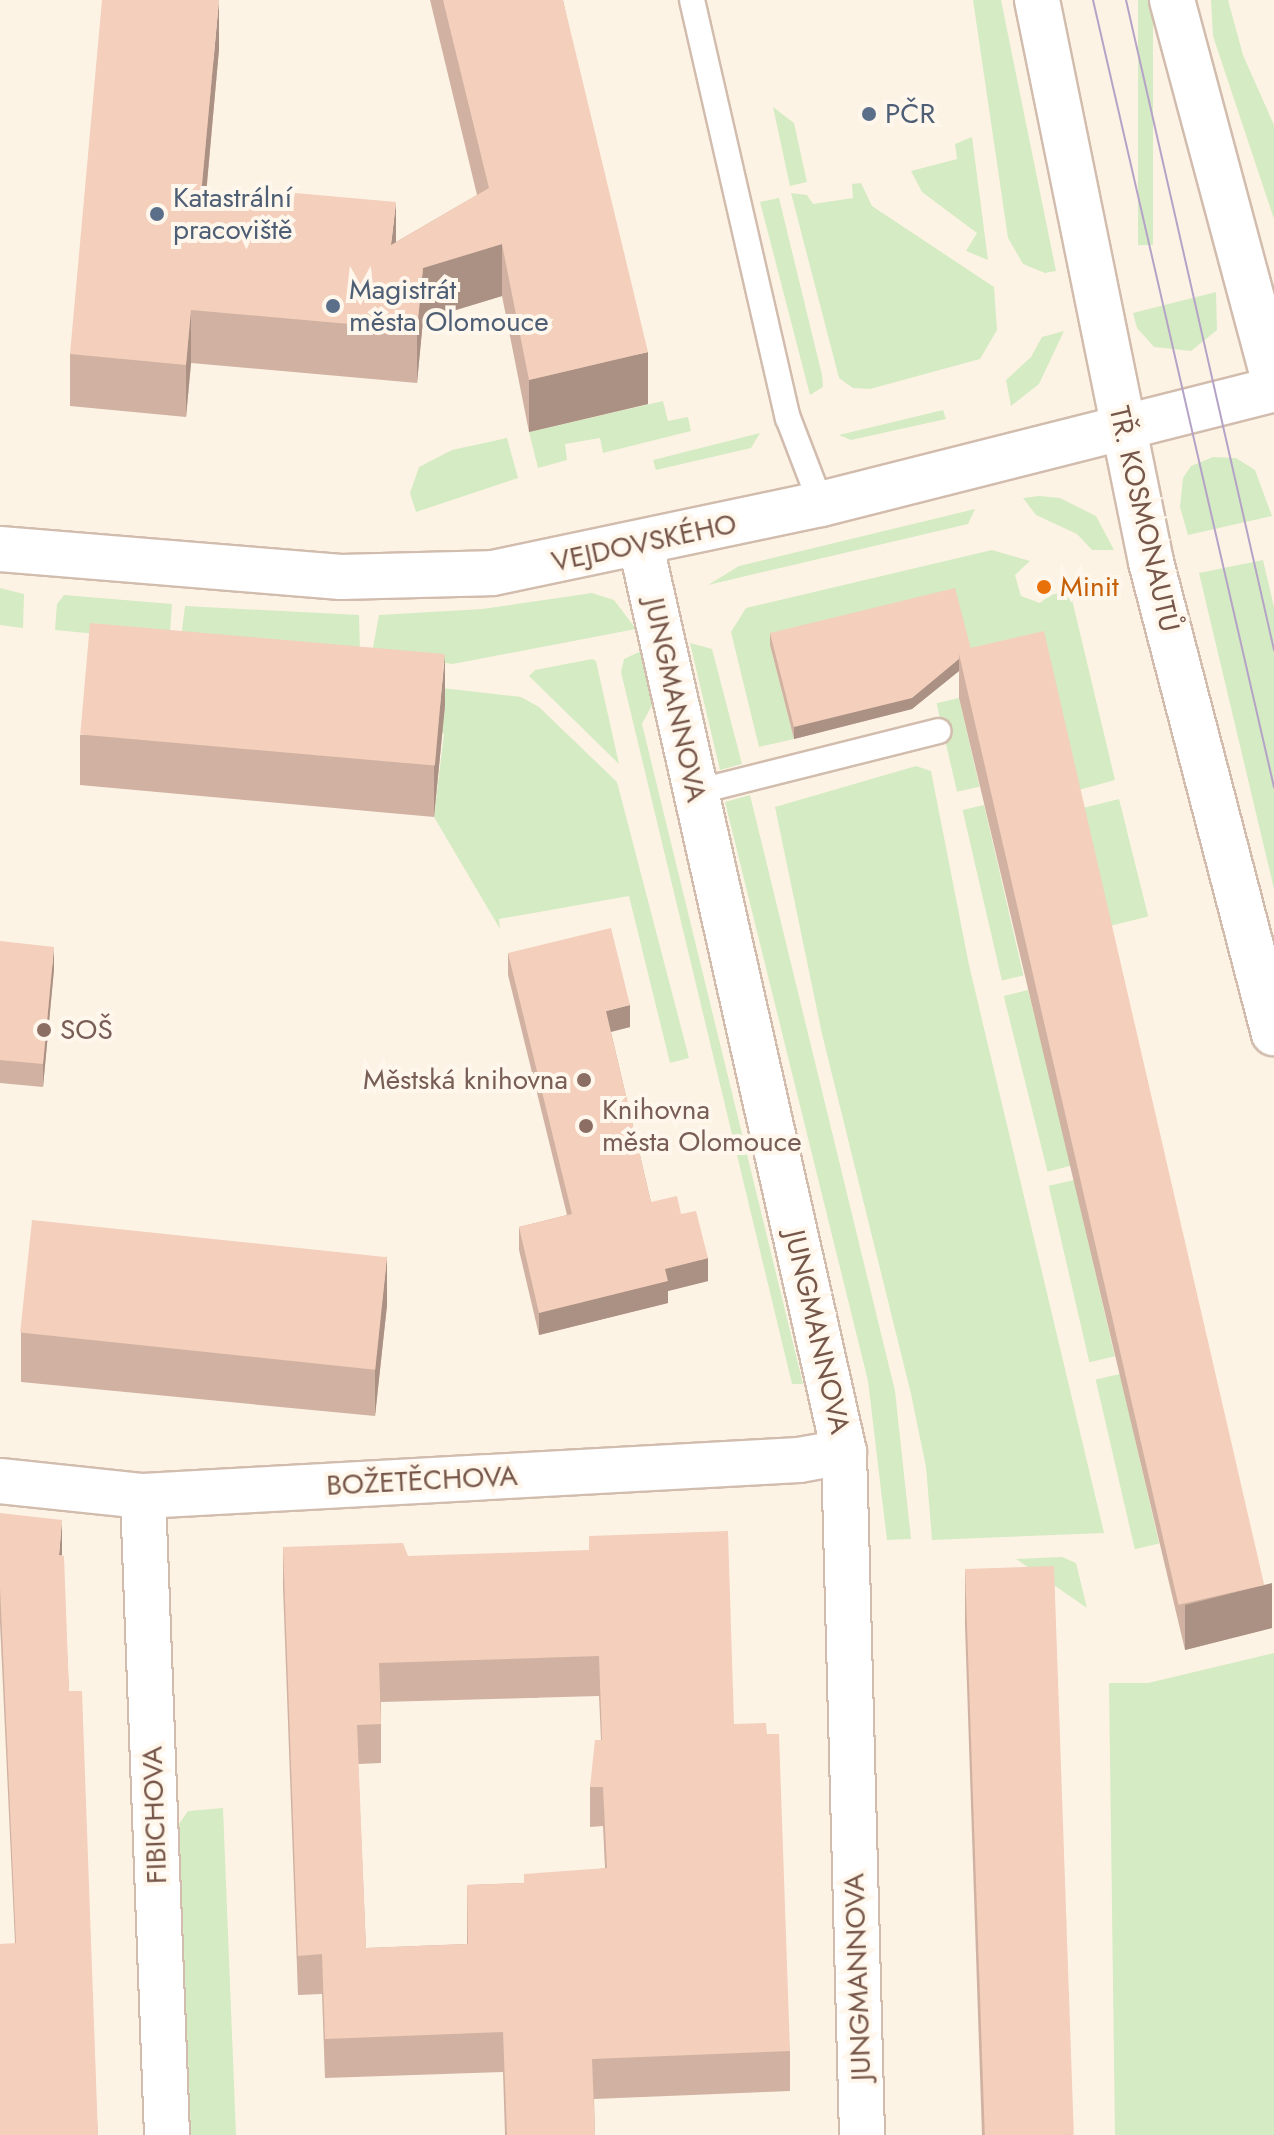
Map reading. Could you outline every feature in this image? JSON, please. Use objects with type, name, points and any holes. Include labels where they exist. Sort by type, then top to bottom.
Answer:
[{"type":"street","name":"TŘ. KOSMONAUTŮ","points":[[1037,0],[1151,562],[1274,1033]]},
{"type":"street","points":[[1172,0],[1274,380]]},
{"type":"street","name":"VEJDOVSKÉHO","points":[[0,549],[398,578],[493,573],[641,546],[821,504],[1274,389]]},
{"type":"street","name":"JUNGMANNOVA","points":[[641,546],[844,1452],[862,2135]]},
{"type":"street","name":"BOŽETĚCHOVA","points":[[0,1481],[143,1496],[799,1460],[844,1452]]},
{"type":"street","name":"FIBICHOVA","points":[[143,1496],[167,2135]]},
{"type":"lane","points":[[692,0],[788,418],[821,504]]},
{"type":"lane","points":[[696,792],[938,731]]},
{"type":"green space","points":[[973,0],[1001,0],[1056,271],[1045,273],[1023,264],[1008,238]]},
{"type":"green space","points":[[1138,0],[1153,0],[1153,245],[1138,245]]},
{"type":"green space","points":[[1211,0],[1228,0],[1243,55],[1274,125],[1274,219],[1213,36]]},
{"type":"green space","points":[[773,107],[794,123],[807,182],[790,186]]},
{"type":"green space","points":[[972,137],[988,260],[966,251],[977,233],[922,192],[911,171],[957,159],[955,144]]},
{"type":"green space","points":[[861,183],[872,206],[994,287],[997,330],[980,359],[870,389],[853,388],[839,378],[791,193],[807,195],[813,204],[853,198],[852,184]]},
{"type":"green space","points":[[779,198],[822,375],[823,387],[810,395],[760,202]]},
{"type":"green space","points":[[1216,292],[1217,330],[1191,351],[1154,347],[1137,328],[1133,313]]},
{"type":"green space","points":[[1064,331],[1039,384],[1011,406],[1006,380],[1031,357],[1042,337]]},
{"type":"green space","points":[[663,401],[668,421],[688,417],[691,431],[603,453],[600,438],[565,444],[567,460],[538,468],[529,432]]},
{"type":"green space","points":[[943,410],[946,419],[851,440],[839,435]]},
{"type":"green space","points":[[760,433],[751,448],[656,470],[653,460]]},
{"type":"green space","points":[[507,438],[518,478],[416,512],[410,493],[419,467],[452,450]]},
{"type":"green space","points":[[1213,457],[1236,458],[1255,470],[1272,516],[1188,535],[1180,507],[1183,478],[1191,466]]},
{"type":"green space","points":[[1023,498],[1060,498],[1096,516],[1114,550],[1092,550],[1077,534],[1036,515]]},
{"type":"green space","points":[[975,509],[968,524],[708,585],[739,566]]},
{"type":"green space","points":[[992,550],[1030,561],[1015,575],[1021,596],[1040,603],[1050,595],[1070,591],[1115,780],[1071,792],[979,693],[955,600],[770,645],[794,739],[759,747],[731,632],[746,608]]},
{"type":"green space","points":[[1263,560],[1274,607],[1274,889],[1199,573]]},
{"type":"green space","points":[[0,588],[24,594],[23,628],[0,625]]},
{"type":"green space","points":[[592,593],[614,600],[636,629],[453,664],[372,653],[379,615],[482,609]]},
{"type":"green space","points":[[64,595],[172,604],[170,632],[159,640],[55,630],[57,604]]},
{"type":"green space","points":[[185,606],[359,615],[360,652],[181,638]]},
{"type":"green space","points":[[690,643],[712,649],[742,764],[720,770]]},
{"type":"green space","points":[[641,651],[653,703],[642,724],[803,1384],[792,1384],[621,672],[624,659]]},
{"type":"green space","points":[[592,659],[596,661],[619,764],[529,676],[535,670]]},
{"type":"green space","points":[[371,680],[521,697],[539,707],[617,782],[689,1058],[670,1063],[629,896],[499,919],[500,929],[434,817],[444,734]]},
{"type":"green space","points":[[959,698],[979,787],[957,792],[937,703]]},
{"type":"green space","points":[[916,766],[931,771],[969,965],[1104,1533],[932,1540],[926,1467],[911,1394],[822,1034],[775,807]]},
{"type":"green space","points":[[750,795],[895,1391],[911,1539],[887,1540],[868,1381],[725,802]]},
{"type":"green space","points":[[1119,799],[1148,916],[1106,927],[1076,810]]},
{"type":"green space","points":[[984,805],[1023,976],[1002,980],[963,810]]},
{"type":"green space","points":[[1028,990],[1072,1166],[1048,1172],[1004,996]]},
{"type":"green space","points":[[1074,1180],[1115,1356],[1089,1362],[1049,1186]]},
{"type":"green space","points":[[1120,1374],[1159,1544],[1135,1549],[1096,1380]]},
{"type":"green space","points":[[1062,1557],[1076,1563],[1087,1608],[1016,1559]]},
{"type":"green space","points":[[1274,1653],[1274,2135],[1115,2135],[1109,1683],[1148,1683]]},
{"type":"green space","points":[[223,1808],[236,2135],[191,2135],[179,1824],[188,1811]]},
{"type":"building","points":[[102,0],[219,0],[201,195],[293,204],[295,193],[396,202],[391,245],[489,188],[443,0],[563,0],[648,352],[529,380],[502,244],[423,268],[417,330],[191,310],[186,365],[70,354]]},
{"type":"building","points":[[955,588],[971,649],[959,653],[959,659],[912,698],[794,727],[770,633]]},
{"type":"building","points":[[90,623],[445,654],[435,766],[80,735]]},
{"type":"building","points":[[1044,631],[1264,1585],[1178,1605],[958,651]]},
{"type":"building","name":"Knihovna města Olomouce","points":[[611,928],[630,1005],[606,1011],[651,1202],[677,1196],[681,1214],[696,1211],[708,1258],[665,1269],[668,1281],[539,1313],[519,1227],[572,1214],[508,953]]},
{"type":"building","points":[[0,941],[54,947],[43,1064],[0,1060]]},
{"type":"building","points":[[32,1220],[387,1257],[375,1370],[20,1332]]},
{"type":"building","points":[[0,1513],[62,1520],[59,1555],[64,1556],[69,1691],[82,1691],[98,2135],[0,2135],[0,1944],[16,1943],[0,1587]]},
{"type":"building","points":[[728,1531],[734,1724],[766,1723],[767,1734],[779,1734],[790,2051],[592,2059],[595,2135],[507,2135],[503,2032],[325,2039],[322,1954],[298,1956],[283,1547],[403,1543],[408,1556],[589,1550],[589,1536]],"holes":[[[599,1656],[602,1740],[595,1740],[590,1787],[603,1787],[607,1868],[524,1874],[524,1883],[467,1885],[468,1944],[366,1948],[357,1725],[381,1724],[379,1663]]]},
{"type":"building","points":[[1054,1566],[1074,2135],[985,2135],[965,1569]]},
{"type":"tram line","points":[[1093,0],[1274,787]]},
{"type":"tram line","points":[[1126,0],[1274,650]]},
{"type":"place","name":"PČR","points":[[869,114]]},
{"type":"place","name":"Katastrální pracoviště","points":[[157,214]]},
{"type":"place","name":"Magistrát města Olomouce","points":[[333,306]]},
{"type":"place","name":"Minit","points":[[1044,587]]},
{"type":"place","name":"SOŠ","points":[[44,1030]]},
{"type":"place","name":"Městská knihovna","points":[[584,1080]]},
{"type":"place","name":"Knihovna města Olomouce","points":[[586,1126]]}]
